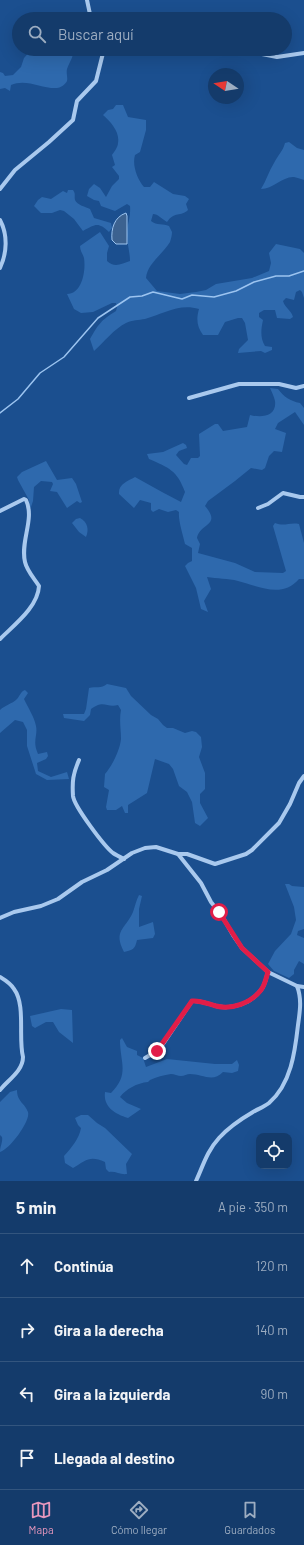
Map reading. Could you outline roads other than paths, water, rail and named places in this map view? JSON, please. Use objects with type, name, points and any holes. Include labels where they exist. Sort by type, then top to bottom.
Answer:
[{"type":"street","points":[[87,0],[90,12]]},
{"type":"street","points":[[292,55],[304,53]]},
{"type":"street","points":[[0,189],[15,170],[73,120],[77,101],[92,85],[98,75],[101,56]]},
{"type":"street","points":[[272,56],[284,56]]},
{"type":"street","points":[[0,220],[5,231],[5,250],[0,268]]},
{"type":"street","points":[[189,398],[239,384],[279,384],[296,388],[304,386]]},
{"type":"street","points":[[258,508],[268,504],[283,493],[300,498],[304,497]]},
{"type":"street","points":[[0,511],[24,499],[26,500],[29,511],[24,553],[25,562],[28,570],[40,586],[31,605],[0,639]]},
{"type":"street","points":[[79,760],[72,778],[73,796],[77,805],[105,845],[113,853],[124,859]]},
{"type":"street","points":[[0,918],[18,911],[41,906],[58,899],[76,886],[107,870],[132,853],[152,847],[178,854],[187,854],[216,864],[249,852],[279,823],[304,776]]},
{"type":"street","points":[[178,854],[201,883],[211,902],[222,916],[242,948],[268,972],[297,986],[304,987]]},
{"type":"street","points":[[145,1058],[161,1047],[192,1001],[200,1001],[218,1007],[237,1006],[252,998],[261,990],[268,972]]},
{"type":"street","points":[[0,977],[14,989],[18,998],[21,1014],[23,1057],[18,1070],[0,1090]]},
{"type":"street","points":[[196,1181],[207,1156],[217,1140],[226,1131],[253,1112],[271,1102],[286,1079],[297,1042],[301,1004],[297,986]]},
{"type":"waterway","points":[[0,413],[18,399],[40,373],[64,357],[98,318],[130,297],[142,296],[153,292],[182,299],[192,295],[214,297],[236,291],[254,282],[276,276],[289,276],[304,271]]}]
